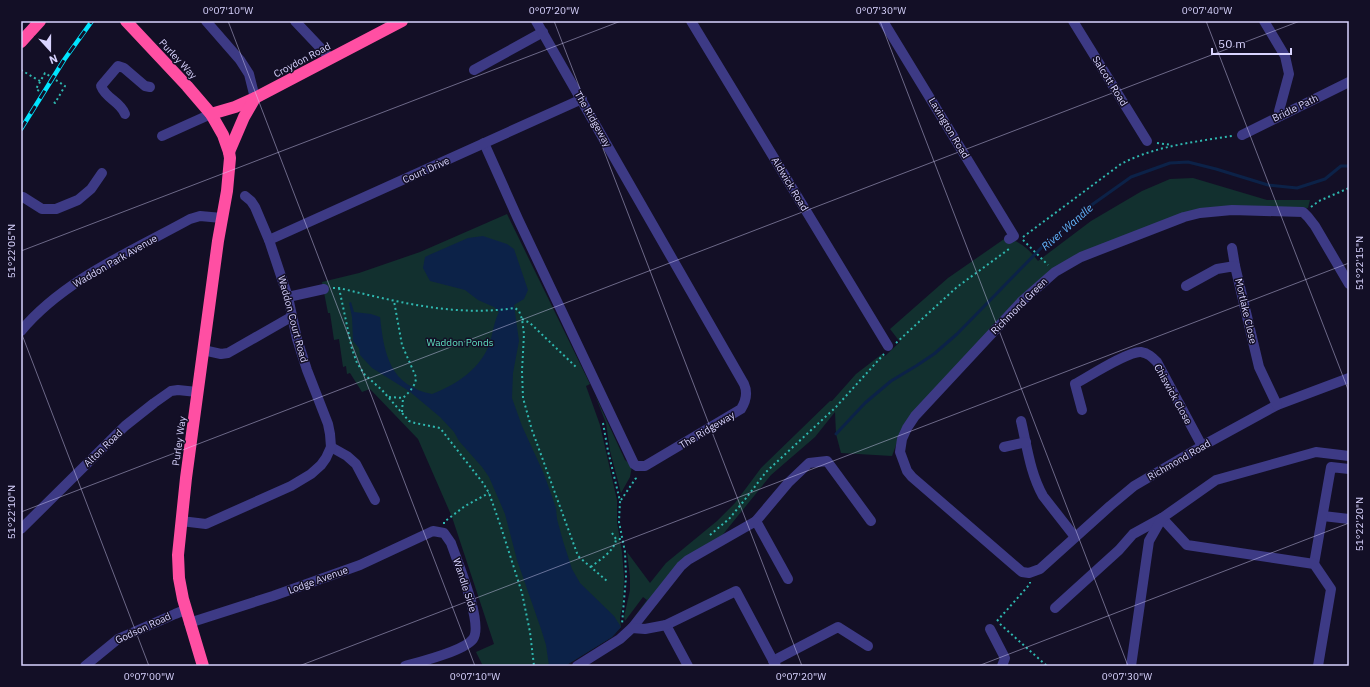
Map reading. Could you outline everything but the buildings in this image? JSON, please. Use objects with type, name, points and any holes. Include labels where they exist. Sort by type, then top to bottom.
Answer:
[{"type":"highway","points":[[21,42],[40,21]]},
{"type":"highway","name":"Purley Way","points":[[126,21],[211,114],[223,134],[229,152],[230,164],[228,184],[203,350],[178,555],[180,612],[189,623],[202,666]]},
{"type":"highway","name":"Croydon Road","points":[[211,114],[255,98],[402,21]]},
{"type":"highway","points":[[229,152],[244,117],[255,98]]},
{"type":"street","points":[[206,21],[240,60],[249,74],[255,98]]},
{"type":"street","points":[[295,21],[330,58]]},
{"type":"street","name":"The Ridgeway","points":[[536,21],[746,388],[746,400],[741,409],[645,466],[637,466]]},
{"type":"street","name":"Aldwick Road","points":[[691,21],[890,348]]},
{"type":"street","name":"Lavington Road","points":[[883,21],[1012,240]]},
{"type":"street","name":"Salcott Road","points":[[1073,21],[1147,142]]},
{"type":"street","points":[[1264,21],[1285,56],[1289,74],[1279,111],[1280,116]]},
{"type":"street","points":[[474,70],[543,32]]},
{"type":"street","points":[[125,114],[122,107],[104,92],[101,86],[118,66],[124,68],[145,86],[150,87]]},
{"type":"street","name":"Bridle Path","points":[[1242,135],[1349,82]]},
{"type":"street","name":"Court Drive","points":[[269,240],[582,99]]},
{"type":"street","points":[[162,136],[211,114]]},
{"type":"street","points":[[484,143],[518,219],[631,458],[637,466]]},
{"type":"street","points":[[23,197],[42,208],[56,209],[78,200],[91,189],[102,173]]},
{"type":"street","name":"Waddon Court Road","points":[[245,196],[255,207],[269,240],[288,296],[291,317],[306,370],[328,424],[330,447]]},
{"type":"street","name":"Richmond Green","points":[[1029,573],[1022,572],[906,471],[900,452],[902,439],[915,416],[1022,300],[1055,272],[1081,257],[1119,241],[1195,214],[1232,210],[1303,212]]},
{"type":"street","points":[[1303,212],[1308,216],[1345,267],[1349,284]]},
{"type":"street","name":"Waddon Park Avenue","points":[[21,331],[55,299],[90,274],[190,219],[200,216],[222,218]]},
{"type":"street","points":[[1232,248],[1235,266]]},
{"type":"street","name":"Mortlake Close","points":[[1186,286],[1217,269],[1235,266],[1259,367],[1277,405]]},
{"type":"street","points":[[288,296],[324,289]]},
{"type":"street","points":[[203,350],[221,354],[228,353],[291,317]]},
{"type":"street","name":"Chiswick Close","points":[[1082,410],[1075,384],[1131,354],[1144,352],[1153,357],[1202,446]]},
{"type":"street","name":"Richmond Road","points":[[1029,573],[1040,568],[1134,486],[1202,446],[1277,405],[1349,378]]},
{"type":"street","name":"Alton Road","points":[[21,529],[126,426],[154,403],[171,391],[178,390],[198,392]]},
{"type":"street","points":[[1021,421],[1033,473],[1039,489],[1075,537]]},
{"type":"street","points":[[1004,447],[1026,442]]},
{"type":"street","points":[[181,521],[206,524],[291,486],[318,468],[326,458],[330,447],[347,456],[356,464],[374,500]]},
{"type":"street","points":[[1055,608],[1119,550],[1133,534],[1162,518],[1216,480],[1316,452],[1349,456]]},
{"type":"street","points":[[577,666],[620,639],[627,626],[688,560],[756,521],[788,483],[809,463],[827,461],[871,521]]},
{"type":"street","points":[[1318,666],[1331,589],[1314,564],[1331,467],[1349,469]]},
{"type":"street","points":[[1322,516],[1349,519]]},
{"type":"street","points":[[1162,518],[1187,545],[1314,564]]},
{"type":"street","points":[[1131,666],[1149,541],[1162,518]]},
{"type":"street","points":[[756,521],[788,579]]},
{"type":"street","name":"Lodge Avenue","points":[[189,623],[273,596],[360,565],[433,531],[444,533]]},
{"type":"street","name":"Wandle Side","points":[[405,666],[424,662],[466,646],[473,639],[476,629],[474,610],[451,542],[444,533]]},
{"type":"street","points":[[627,626],[645,630],[666,624],[736,591],[775,663],[825,632],[838,627],[868,646]]},
{"type":"street","name":"Godson Road","points":[[85,666],[118,639],[180,612]]},
{"type":"street","points":[[666,624],[688,666]]},
{"type":"street","points":[[990,629],[1005,658],[1002,666]]},
{"type":"path","points":[[21,70],[40,82]]},
{"type":"path","points":[[39,91],[36,89],[45,73],[65,86],[55,103],[53,101]]},
{"type":"path","points":[[1042,258],[1022,238],[1121,164],[1137,156],[1174,145],[1242,135]]},
{"type":"path","points":[[1303,212],[1319,201],[1349,188]]},
{"type":"path","points":[[706,538],[729,519],[766,472],[836,407],[890,348],[957,287],[1012,240]]},
{"type":"path","points":[[324,289],[339,288],[394,301],[442,310],[495,311],[515,308],[519,311],[522,319],[524,334],[522,371],[523,398],[532,430],[571,541],[578,556],[607,581]]},
{"type":"path","points":[[339,288],[356,363],[365,375],[382,390],[409,421],[440,428],[483,483],[489,493],[522,593],[530,632],[534,666]]},
{"type":"path","points":[[394,301],[402,345],[416,377],[415,385],[403,398],[402,414]]},
{"type":"path","points":[[522,319],[530,323],[577,368]]},
{"type":"path","points":[[388,397],[403,398]]},
{"type":"path","points":[[600,417],[620,501],[619,522],[625,552],[626,577],[625,603],[622,624],[627,626]]},
{"type":"path","points":[[620,501],[636,478],[637,466]]},
{"type":"path","points":[[444,533],[444,522],[465,506],[489,493]]},
{"type":"path","points":[[612,533],[616,539]]},
{"type":"path","points":[[591,568],[613,548],[616,539]]},
{"type":"path","points":[[616,539],[622,539]]},
{"type":"path","points":[[1029,573],[1030,584],[996,621],[1047,666]]},
{"type":"green space","points":[[1193,178],[1267,200],[1310,200],[1308,208],[1226,206],[1051,272],[902,429],[892,456],[841,453],[836,434],[835,412],[815,437],[771,475],[720,538],[687,558],[632,620],[647,600],[643,597],[625,621],[624,617],[630,590],[627,552],[650,583],[666,563],[717,521],[735,503],[761,468],[830,401],[832,401],[856,374],[882,354],[885,356],[900,342],[890,329],[948,278],[1007,237],[1024,246],[1038,261],[1091,221],[1142,191],[1170,179]]},
{"type":"green space","name":"Waddon Ponds","points":[[507,214],[590,384],[586,386],[600,425],[617,500],[617,522],[624,577],[623,602],[620,618],[621,627],[612,637],[565,666],[483,666],[476,652],[494,644],[452,517],[418,439],[370,389],[362,392],[350,373],[347,374],[346,366],[343,367],[339,339],[334,340],[330,313],[328,313],[322,282],[359,273],[420,252]]},
{"type":"green space","points":[[595,395],[625,460],[632,466],[630,477],[621,493],[610,451],[606,423]]},
{"type":"water","name":"Waddon Ponds","points":[[483,236],[507,244],[514,249],[528,290],[524,299],[514,305],[519,341],[513,373],[512,398],[522,426],[544,474],[556,508],[557,519],[572,569],[580,583],[614,616],[621,627],[612,637],[565,666],[549,666],[546,645],[517,560],[505,514],[489,477],[459,441],[454,432],[440,417],[409,391],[372,368],[360,355],[359,348],[353,341],[352,317],[349,303],[351,302],[354,312],[371,314],[380,317],[387,356],[398,376],[407,384],[418,390],[432,394],[450,386],[467,374],[481,360],[486,351],[499,312],[494,307],[478,300],[465,290],[430,281],[423,268],[425,257],[468,238]]},
{"type":"waterway","name":"River Wandle","points":[[836,434],[865,403],[891,381],[934,354],[957,334],[1043,246],[1093,204],[1131,177],[1170,163],[1188,162],[1268,185],[1297,188],[1325,179],[1341,166],[1349,166]]},
{"type":"railway","points":[[21,129],[64,60],[92,21]]}]
